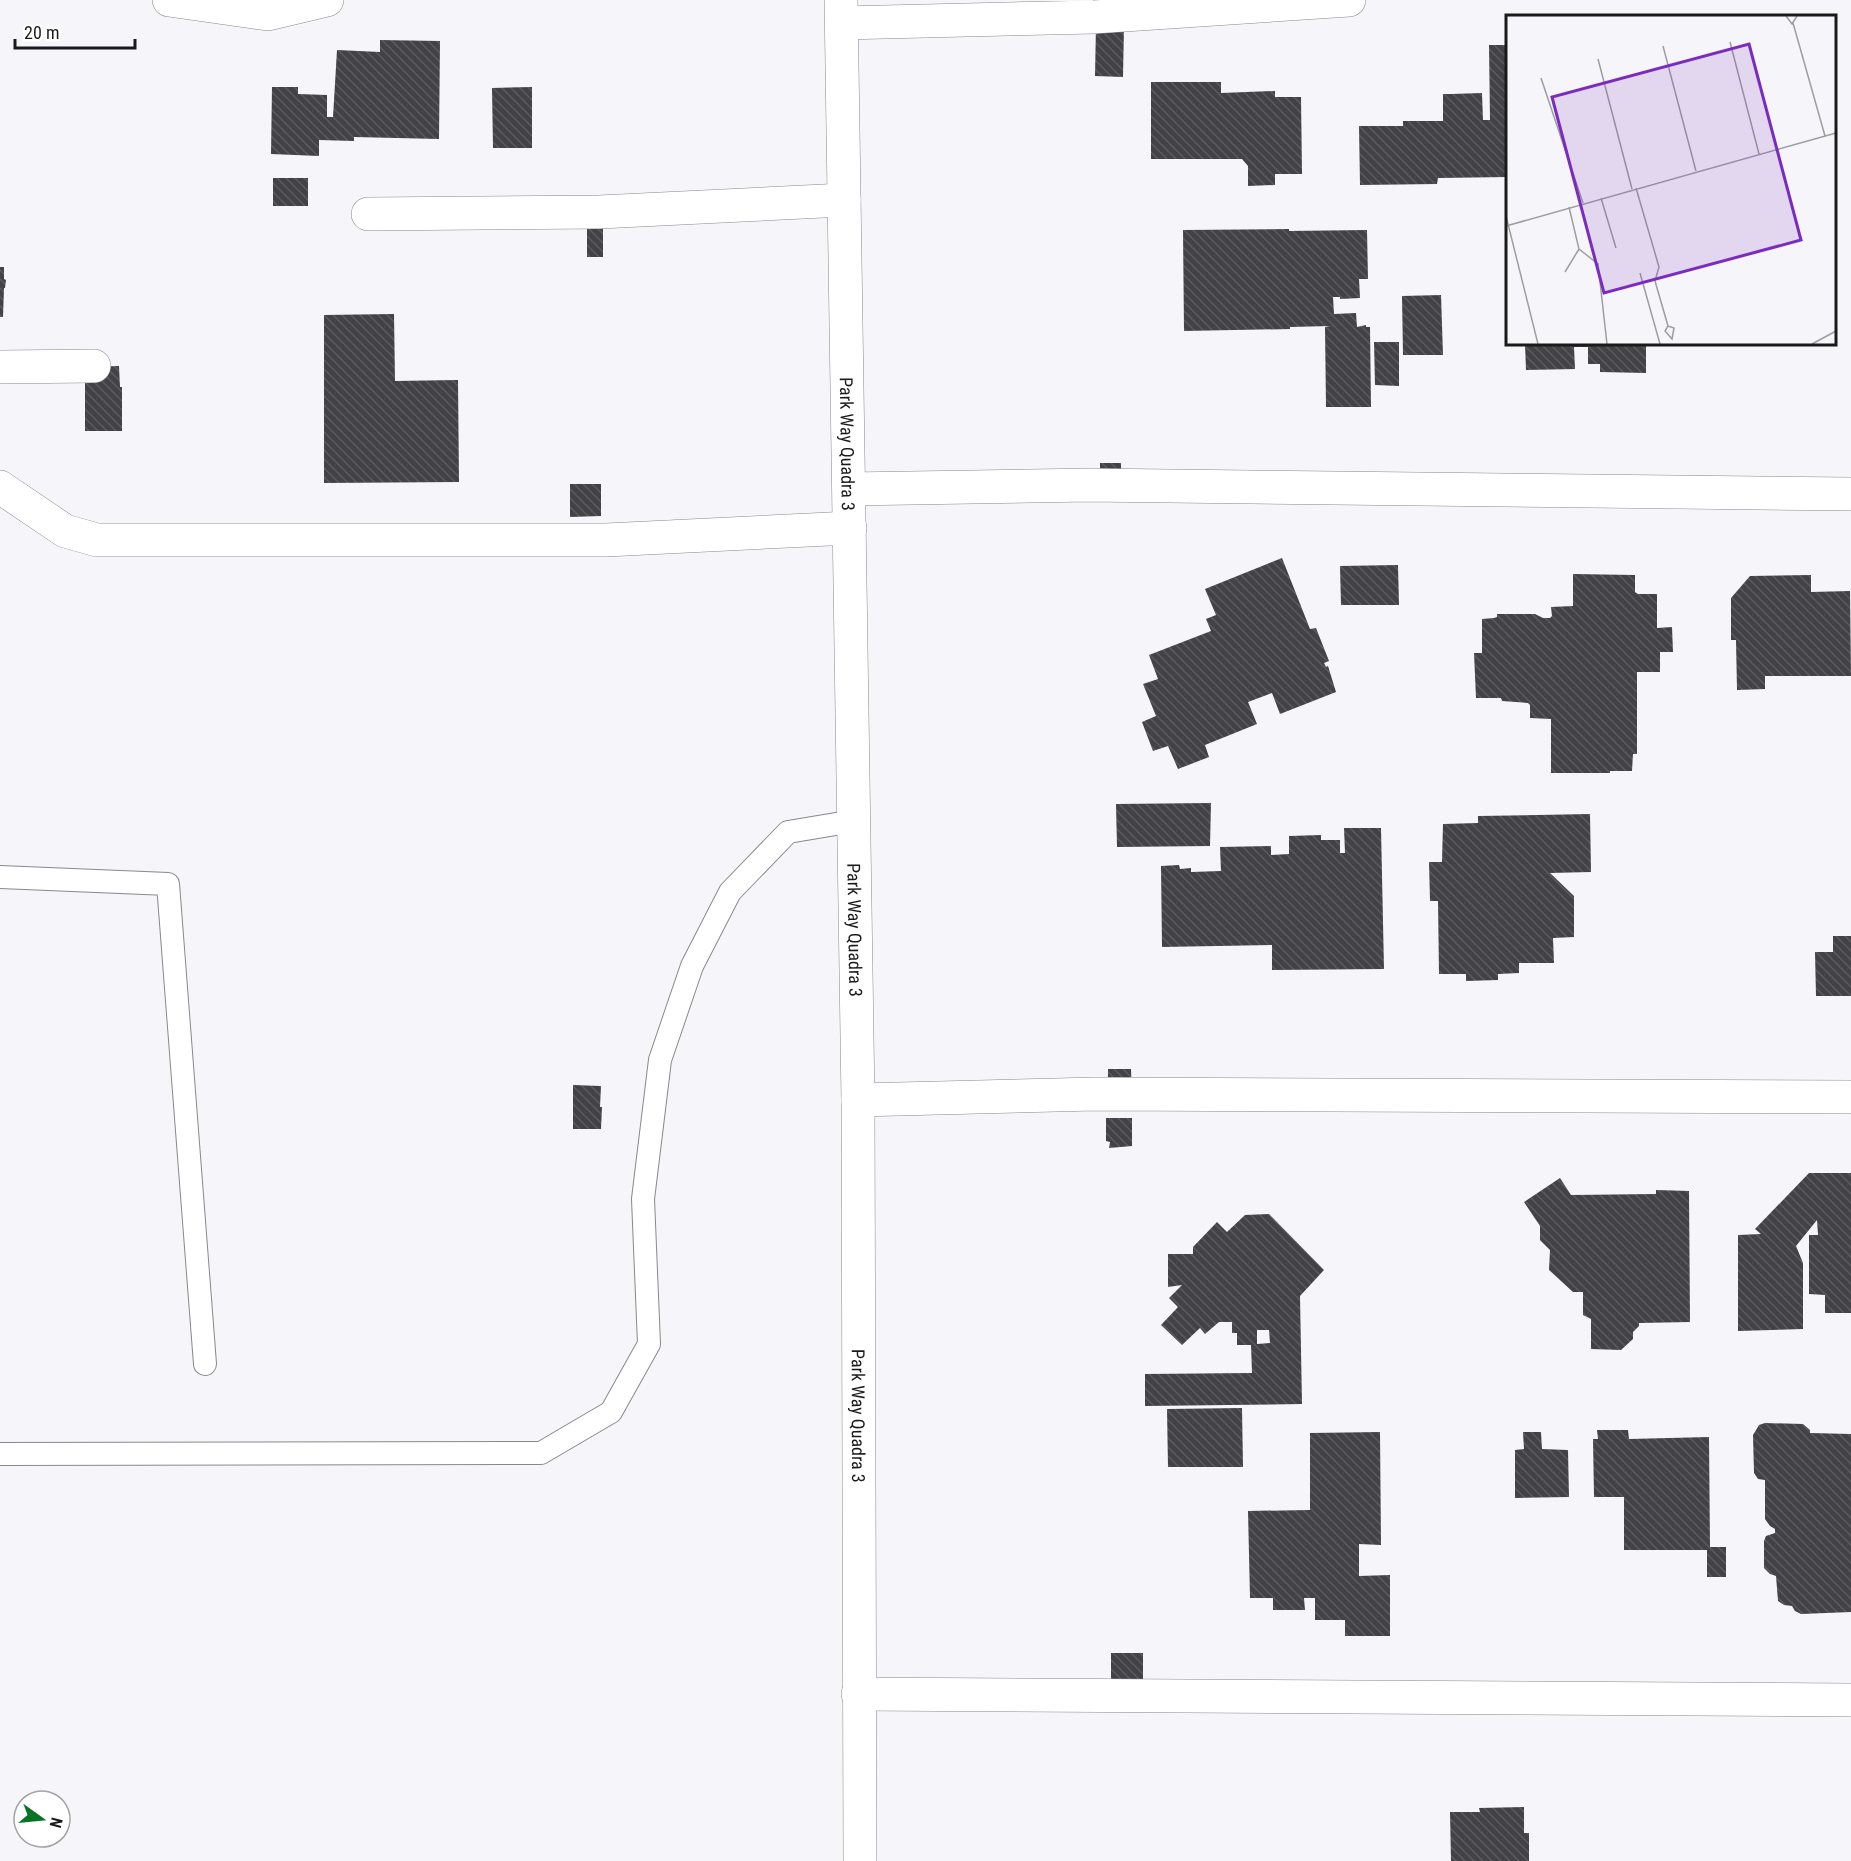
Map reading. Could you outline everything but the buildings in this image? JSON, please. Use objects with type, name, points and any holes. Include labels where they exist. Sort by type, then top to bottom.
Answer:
[{"type":"street","points":[[169,0],[268,14],[327,0]]},
{"type":"street","points":[[842,11],[1094,17],[1349,0]]},
{"type":"street","name":"Park Way Quadra 3","points":[[842,11],[858,1100],[860,1861]]},
{"type":"street","points":[[368,214],[599,212],[844,200]]},
{"type":"street","points":[[0,367],[94,366]]},
{"type":"street","points":[[850,489],[1089,484],[1851,494]]},
{"type":"street","points":[[0,487],[65,531],[97,540],[606,540],[850,528]]},
{"type":"street","points":[[858,1100],[1095,1094],[1851,1097]]},
{"type":"street","points":[[858,1694],[1851,1700]]},
{"type":"lane","points":[[0,1454],[541,1453],[611,1412],[649,1344],[643,1199],[660,1060],[693,966],[730,892],[788,832],[854,821]]},
{"type":"lane","points":[[0,877],[168,884],[205,1364]]}]
